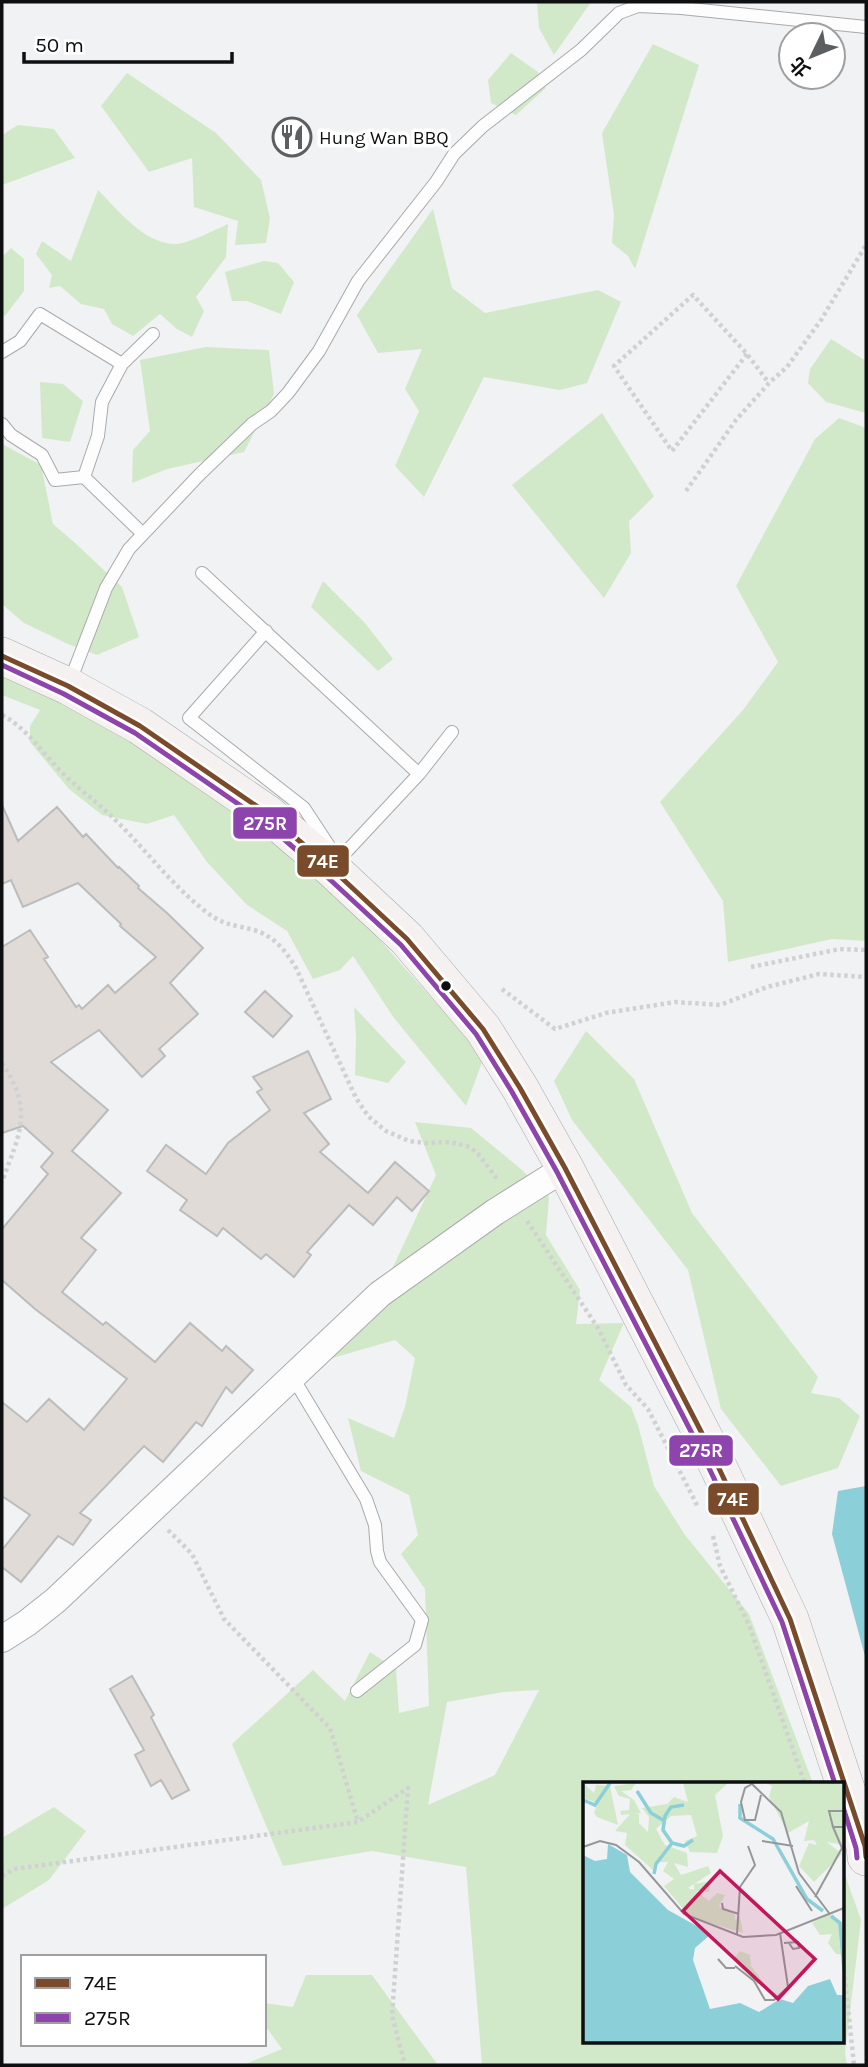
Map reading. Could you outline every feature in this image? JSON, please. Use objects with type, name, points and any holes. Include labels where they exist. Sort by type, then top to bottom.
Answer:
[{"type":"main road","points":[[2,656],[68,686],[140,726],[268,814],[335,864],[407,939],[483,1029],[520,1087],[565,1168],[708,1445],[790,1619],[844,1782]]},
{"type":"main road","points":[[844,1782],[865,1846],[866,1857]]},
{"type":"street","points":[[2,1639],[56,1600],[380,1294],[495,1212],[565,1168]]},
{"type":"lane","points":[[68,686],[106,588],[129,549],[243,432],[271,411],[296,384],[319,351],[358,281],[436,182],[454,154],[482,126],[580,50],[620,13],[638,6],[866,27]]},
{"type":"lane","points":[[2,352],[20,341],[40,314],[122,364]]},
{"type":"lane","points":[[84,477],[98,436],[102,402],[122,364],[153,334]]},
{"type":"lane","points":[[2,424],[11,435],[42,455],[55,480],[84,477],[142,533]]},
{"type":"lane","points":[[202,573],[419,774]]},
{"type":"lane","points":[[266,631],[189,718],[304,808],[335,864],[419,774],[452,732]]},
{"type":"lane","points":[[292,1376],[366,1499],[375,1525],[380,1562],[422,1620],[415,1646],[357,1690]]},
{"type":"path","points":[[686,491],[736,420],[769,383],[788,368],[821,320],[866,245]]},
{"type":"path","points":[[747,354],[671,451],[614,366],[693,295],[747,354],[769,383]]},
{"type":"path","points":[[751,967],[840,949],[866,950]]},
{"type":"path","points":[[502,989],[555,1029],[606,1013],[675,1002],[720,1005],[767,987],[819,974],[866,977]]},
{"type":"path","points":[[2,1063],[15,1083],[21,1109],[17,1140],[2,1182]]},
{"type":"path","points":[[151,1513],[192,1554],[224,1619],[330,1728],[358,1822]]},
{"type":"path","points":[[2,1876],[14,1869],[358,1822],[408,1788],[392,2016],[405,2065]]},
{"type":"path","points":[[844,1968],[854,2065]]},
{"type":"green space","points":[[537,2],[591,2],[554,55],[539,28]]},
{"type":"green space","points":[[653,44],[699,65],[635,269],[628,256],[612,243],[614,215],[602,133]]},
{"type":"green space","points":[[511,53],[538,72],[546,88],[516,115],[491,103],[488,80]]},
{"type":"green space","points":[[127,73],[216,133],[261,180],[270,218],[266,243],[235,245],[238,221],[194,207],[192,158],[149,172],[101,106]]},
{"type":"green space","points":[[18,125],[54,129],[75,158],[2,185],[2,135]]},
{"type":"green space","points":[[98,190],[143,233],[165,243],[188,242],[228,224],[226,257],[196,297],[204,311],[192,337],[177,329],[160,314],[133,336],[112,324],[104,309],[81,304],[60,286],[49,288],[52,275],[36,254],[42,241],[71,261]]},
{"type":"green space","points":[[433,209],[452,288],[485,313],[598,290],[621,302],[587,383],[560,390],[484,377],[424,497],[395,466],[419,411],[405,389],[422,349],[378,353],[357,315]]},
{"type":"green space","points":[[11,248],[24,259],[24,291],[5,316],[2,315],[2,257]]},
{"type":"green space","points":[[264,261],[278,263],[294,282],[281,314],[247,301],[232,301],[225,272]]},
{"type":"green space","points":[[831,339],[866,361],[866,413],[826,402],[808,383],[810,369]]},
{"type":"green space","points":[[206,347],[269,350],[274,394],[244,452],[167,469],[132,483],[133,450],[150,431],[140,360]]},
{"type":"green space","points":[[40,382],[63,384],[83,401],[70,442],[42,438]]},
{"type":"green space","points":[[602,413],[654,496],[629,521],[631,553],[604,598],[512,485]]},
{"type":"green space","points":[[839,418],[866,428],[866,941],[832,939],[728,962],[723,901],[660,802],[743,710],[778,662],[736,586],[815,439]]},
{"type":"green space","points":[[2,444],[41,465],[53,524],[122,587],[139,637],[97,655],[24,623],[2,604]]},
{"type":"green space","points":[[323,581],[365,623],[393,659],[378,671],[311,607]]},
{"type":"green space","points":[[2,672],[122,726],[323,876],[484,1057],[466,1106],[394,1018],[353,956],[340,970],[313,979],[287,931],[247,905],[207,862],[174,815],[147,824],[102,815],[69,789],[30,742],[30,726],[40,710],[2,695]]},
{"type":"green space","points":[[354,1007],[406,1062],[388,1083],[355,1075]]},
{"type":"green space","points":[[586,1031],[634,1079],[692,1213],[818,1377],[811,1393],[839,1398],[860,1416],[838,1468],[781,1486],[721,1409],[688,1270],[572,1120],[554,1081]]},
{"type":"green space","points":[[415,1122],[471,1128],[522,1170],[549,1197],[546,1235],[580,1290],[576,1324],[624,1323],[599,1380],[631,1407],[654,1486],[685,1535],[749,1614],[813,1782],[583,1782],[583,2042],[844,2042],[844,1872],[861,1920],[845,2053],[847,2065],[482,2065],[466,1867],[372,1851],[283,1866],[232,1744],[313,1670],[345,1701],[370,1652],[396,1669],[399,1713],[429,1706],[425,1589],[401,1554],[418,1535],[409,1495],[361,1471],[348,1418],[394,1438],[405,1407],[415,1358],[395,1340],[329,1359],[306,1349],[393,1267],[436,1175]],"holes":[[[539,1690],[495,1775],[428,1805],[447,1702],[503,1692]]]},
{"type":"green space","points":[[54,1807],[86,1831],[49,1880],[2,1909],[2,1838]]},
{"type":"green space","points":[[306,1975],[372,1975],[438,2065],[243,2065],[282,2049],[266,2027],[266,2003],[293,2007]]},
{"type":"water","points":[[866,1486],[866,1660],[832,1534],[838,1491]]},
{"type":"building","points":[[2,805],[18,841],[57,807],[83,837],[86,834],[139,886],[138,888],[203,948],[170,983],[198,1014],[159,1049],[165,1056],[142,1077],[99,1030],[51,1062],[108,1110],[72,1151],[121,1193],[81,1238],[96,1250],[62,1292],[103,1325],[106,1322],[155,1362],[190,1323],[222,1351],[226,1346],[253,1370],[232,1393],[226,1387],[202,1426],[196,1422],[163,1462],[144,1446],[80,1513],[91,1520],[73,1545],[58,1536],[21,1582],[2,1567],[2,1550],[30,1515],[2,1496],[2,1402],[27,1422],[49,1399],[84,1430],[127,1379],[35,1309],[2,1280],[2,1229],[48,1174],[41,1167],[53,1153],[23,1126],[2,1133],[2,947],[30,930],[48,957],[44,959],[76,1007],[79,1005],[82,1009],[108,985],[115,993],[156,957],[120,926],[121,924],[78,883],[23,907],[11,880],[2,884]]},
{"type":"building","points":[[265,991],[292,1016],[273,1037],[245,1012]]},
{"type":"building","points":[[308,1051],[331,1099],[304,1113],[329,1144],[320,1152],[368,1193],[395,1162],[429,1191],[412,1211],[397,1197],[373,1225],[349,1205],[307,1252],[311,1255],[294,1277],[266,1254],[261,1259],[223,1228],[217,1236],[180,1210],[187,1200],[147,1171],[166,1145],[206,1174],[228,1143],[270,1110],[257,1092],[262,1089],[253,1077]]},
{"type":"building","points":[[132,1676],[154,1715],[151,1717],[189,1790],[172,1799],[161,1780],[151,1786],[135,1755],[144,1750],[110,1689]]},
{"type":"transit line","name":"74E","points":[[2,656],[68,686],[140,726],[268,814],[407,939],[483,1029],[565,1168],[708,1445],[790,1619],[844,1782]]},
{"type":"transit line","name":"275R","points":[[2,665],[64,694],[135,733],[263,821],[401,945],[476,1034],[557,1172],[700,1449],[782,1622],[834,1782]]},
{"type":"transit line","name":"74E","points":[[844,1782],[865,1846],[866,1857]]},
{"type":"transit line","name":"275R","points":[[844,1810],[857,1858]]},
{"type":"place","name":"Hung Wan BBQ","points":[[292,137]]}]
